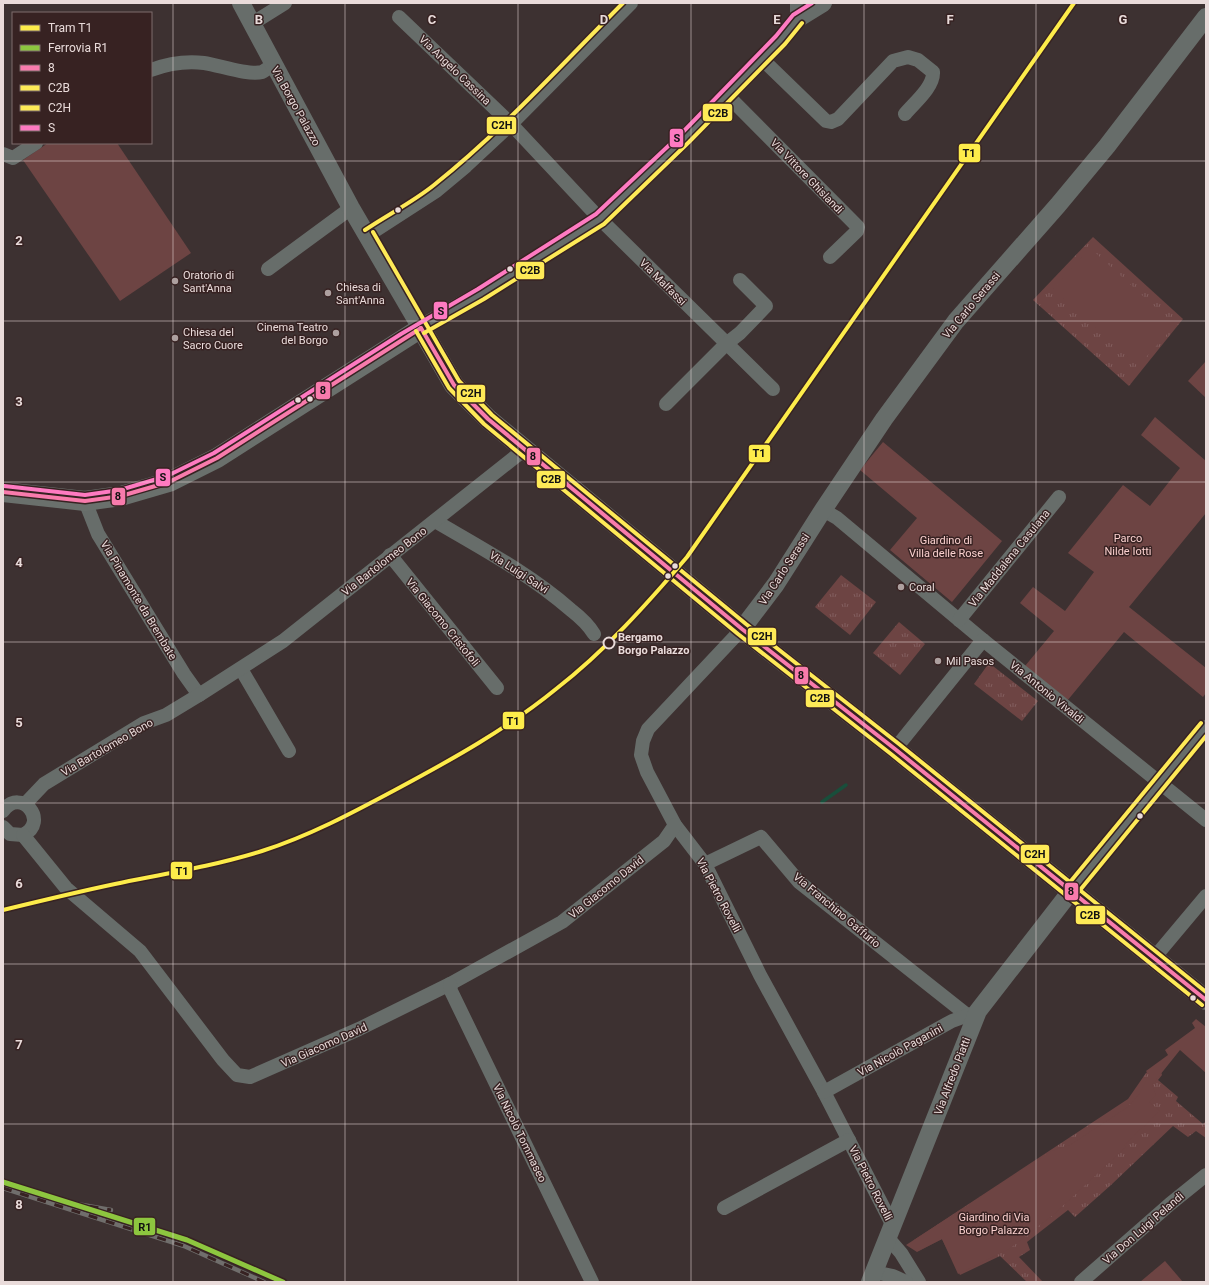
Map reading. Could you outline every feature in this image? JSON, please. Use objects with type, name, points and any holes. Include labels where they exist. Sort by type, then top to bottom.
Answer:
[{"type":"main road","name":"Via Borgo Palazzo","points":[[421,328],[454,385],[488,419],[742,629],[895,749],[1206,1000]]},
{"type":"main road","points":[[3,492],[85,501],[121,496],[169,482],[203,465],[421,328]]},
{"type":"street","name":"Via Borgo Palazzo","points":[[241,3],[351,208],[421,328]]},
{"type":"street","points":[[253,24],[285,3]]},
{"type":"street","points":[[368,235],[424,199],[466,166],[511,124],[631,3]]},
{"type":"street","points":[[421,328],[481,294],[600,219],[685,138],[781,40],[797,11],[823,3]]},
{"type":"street","name":"Via Angelo Cassina","points":[[399,17],[511,124],[600,219]]},
{"type":"street","name":"Via Carlo Serassi","points":[[742,629],[776,584],[822,510],[880,425],[956,321],[1100,155],[1206,17]]},
{"type":"street","points":[[762,59],[826,121],[830,122],[838,119],[893,61],[908,57],[918,60],[932,72],[933,78],[925,91],[905,114]]},
{"type":"street","points":[[152,70],[161,66],[180,63],[203,63],[241,71],[262,72],[273,65]]},
{"type":"street","name":"Via Vittore Ghislandi","points":[[727,94],[858,227],[857,231],[830,257]]},
{"type":"street","points":[[3,154],[13,158],[34,144]]},
{"type":"street","points":[[268,270],[351,208]]},
{"type":"street","name":"Via Malfassi","points":[[600,219],[726,344],[774,389]]},
{"type":"street","points":[[666,404],[766,306],[740,280]]},
{"type":"street","name":"Via Bartolomeo Bono","points":[[28,807],[44,784],[144,723],[166,715],[241,669],[283,641],[525,449]]},
{"type":"street","name":"Via Maddalena Casulana","points":[[959,620],[1059,496]]},
{"type":"street","name":"Via Pinamonte da Brembate","points":[[85,501],[98,534],[184,674],[199,695]]},
{"type":"street","name":"Via Antonio Vivaldi","points":[[822,510],[837,518],[982,640],[1206,820]]},
{"type":"street","name":"Via Luigi Salvi","points":[[435,521],[550,592],[590,626],[594,634]]},
{"type":"street","name":"Via Giacomo Cristofoli","points":[[390,555],[496,688]]},
{"type":"street","name":"Via Pietro Rovelli","points":[[742,629],[648,729],[642,741],[642,755],[647,772],[675,825],[705,864],[760,975],[849,1140],[901,1253],[919,1282]]},
{"type":"street","points":[[895,749],[982,640]]},
{"type":"street","points":[[241,669],[289,751]]},
{"type":"street","points":[[1071,891],[1206,727]]},
{"type":"street","points":[[3,811],[11,804],[28,807],[34,823],[30,830],[23,835],[14,835],[3,827]]},
{"type":"street","name":"Via Giacomo David","points":[[23,835],[66,888],[140,951],[223,1060],[237,1075],[250,1077],[359,1029],[450,984],[562,922],[664,840],[675,825]]},
{"type":"street","name":"Via Franchino Gaffurio","points":[[705,864],[761,837],[799,882],[972,1013]]},
{"type":"street","name":"Via Alfredo Piatti","points":[[872,1277],[891,1232],[972,1013],[1071,891]]},
{"type":"street","points":[[1154,958],[1206,896]]},
{"type":"street","name":"Via Nicolò Tommaseo","points":[[450,984],[451,991],[592,1282]]},
{"type":"street","name":"Via Nicolò Paganini","points":[[824,1092],[952,1021],[972,1013]]},
{"type":"street","name":"Via Pietro Rovelli","points":[[724,1208],[849,1140]]},
{"type":"street","name":"Via Don Luigi Pelandi","points":[[1081,1282],[1170,1204],[1206,1175]]},
{"type":"street","points":[[872,1277],[893,1276],[906,1282]]},
{"type":"green space","points":[[47,144],[118,144],[191,253],[120,301],[23,160]]},
{"type":"green space","points":[[1093,237],[1183,319],[1129,386],[1033,300]]},
{"type":"green space","points":[[1090,248],[1175,325],[1138,366],[1053,289]]},
{"type":"green space","points":[[1206,361],[1206,398],[1188,381]]},
{"type":"green space","name":"Parco Nilde Iotti","points":[[1155,417],[1206,461],[1206,513],[1129,607],[1206,668],[1206,693],[1203,697],[1124,632],[1067,701],[1025,666],[1054,631],[1020,603],[1033,587],[1065,611],[1094,572],[1068,553],[1123,485],[1150,506],[1180,468],[1141,435]]},
{"type":"green space","name":"Giardino di Villa delle Rose","points":[[883,442],[1002,541],[952,602],[890,550],[917,518],[860,470]]},
{"type":"green space","points":[[841,575],[876,602],[850,635],[815,607]]},
{"type":"green space","points":[[899,622],[925,644],[900,675],[873,653]]},
{"type":"green space","points":[[989,663],[1038,701],[1022,721],[974,684]]},
{"type":"green space","name":"Giardino di Via Borgo Palazzo","points":[[1196,1019],[1206,1027],[1206,1073],[1180,1050],[1152,1085],[1156,1095],[1149,1102],[1160,1111],[1124,1145],[1126,1147],[1053,1215],[1009,1249],[958,1274],[942,1239],[917,1252],[906,1245],[1051,1151],[1070,1145],[1128,1107],[1140,1093],[1149,1075],[1146,1071],[1168,1055],[1165,1050],[1195,1028],[1192,1023]]},
{"type":"green space","name":"Giardino di Via Borgo Palazzo","points":[[1158,1063],[1162,1075],[1158,1080],[1178,1097],[1176,1101],[1203,1124],[1206,1121],[1206,1138],[1196,1131],[1188,1137],[1173,1126],[1075,1217],[1068,1210],[1027,1242],[1030,1250],[1019,1257],[1043,1282],[1027,1282],[1000,1256],[960,1275],[942,1239],[918,1251],[914,1240],[1128,1099],[1146,1073]]},
{"type":"green space","points":[[1165,1261],[1183,1282],[1140,1282]]},
{"type":"waterway","points":[[822,802],[846,785]]},
{"type":"railway","points":[[3,1188],[184,1246],[264,1282]]},
{"type":"railway","points":[[54,1200],[111,1210]]},
{"type":"tram line","name":"T1","points":[[3,910],[101,887],[226,861],[279,845],[330,824],[416,779],[498,731],[537,704],[592,659],[657,592],[687,557],[1074,3]]},
{"type":"rail line","name":"R1","points":[[3,1182],[187,1240],[283,1282]]},
{"type":"transit line","name":"C2H","points":[[365,230],[409,203],[459,164],[531,97],[623,3]]},
{"type":"transit line","name":"S","points":[[4,486],[85,495],[120,490],[167,476],[214,453],[401,334],[478,289],[596,214],[681,134],[776,36],[793,15],[812,3]]},
{"type":"transit line","name":"C2B","points":[[424,333],[484,299],[604,224],[689,142],[785,44],[802,23]]},
{"type":"transit line","name":"C2H","points":[[373,232],[459,381],[492,415],[746,624],[899,744],[1206,992]]},
{"type":"transit line","name":"8","points":[[421,328],[454,385],[488,419],[742,629],[895,749],[1206,1000]]},
{"type":"transit line","name":"8","points":[[3,492],[85,501],[121,496],[169,482],[217,458],[421,328]]},
{"type":"transit line","name":"C2B","points":[[416,331],[449,388],[484,424],[738,634],[891,754],[1202,1005]]},
{"type":"transit line","name":"C2H","points":[[1066,887],[1201,723]]},
{"type":"transit line","name":"C2B","points":[[1076,895],[1206,736]]},
{"type":"place","name":"Oratorio di Sant'Anna","points":[[175,281]]},
{"type":"place","name":"Chiesa di Sant'Anna","points":[[328,293]]},
{"type":"place","name":"Cinema Teatro del Borgo","points":[[336,333]]},
{"type":"place","name":"Chiesa del Sacro Cuore","points":[[175,338]]},
{"type":"place","name":"Coral","points":[[901,587]]},
{"type":"place","name":"Bergamo Borgo Palazzo","points":[[609,643]]},
{"type":"place","name":"Mil Pasos","points":[[938,661]]}]
